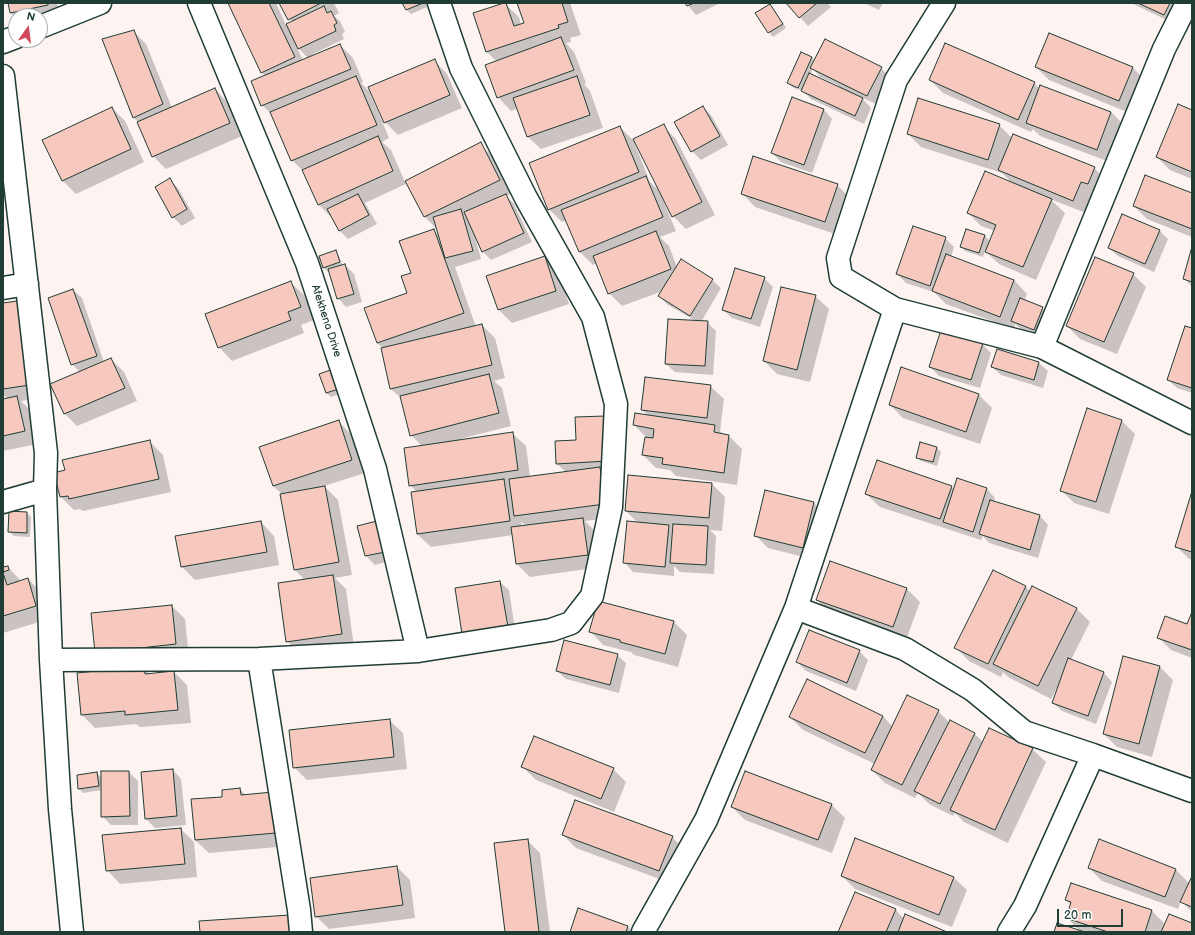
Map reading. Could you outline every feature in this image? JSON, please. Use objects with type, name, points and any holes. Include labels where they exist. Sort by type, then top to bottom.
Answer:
[{"type":"street","points":[[48,24],[100,3]]},
{"type":"street","name":"Afekhena Drive","points":[[199,3],[307,263],[375,469],[418,651]]},
{"type":"street","points":[[51,660],[259,660],[418,651],[550,630],[571,623],[592,596],[611,508],[616,404],[593,317],[526,198],[461,68],[438,3]]},
{"type":"street","points":[[944,3],[896,80],[838,258],[841,277],[895,309],[1042,347],[1192,423]]},
{"type":"street","points":[[1042,347],[1164,49],[1187,3]]},
{"type":"street","points":[[3,76],[46,453],[45,490],[51,660],[60,809],[72,932]]},
{"type":"street","points":[[3,288],[27,284]]},
{"type":"street","points":[[650,930],[706,820],[796,608],[895,309]]},
{"type":"street","points":[[3,502],[45,490]]},
{"type":"street","points":[[796,608],[905,649],[973,690],[1024,732],[1093,755],[1192,792]]},
{"type":"street","points":[[259,660],[299,910],[301,932]]},
{"type":"street","points":[[1009,932],[1025,906],[1093,755]]},
{"type":"building","points":[[8,3],[48,3],[48,5],[34,8],[9,8]]},
{"type":"building","points":[[228,3],[269,3],[295,57],[261,73]]},
{"type":"building","points":[[279,3],[321,3],[288,20]]},
{"type":"building","points":[[402,3],[423,3],[406,10]]},
{"type":"building","points":[[506,3],[514,26],[524,23],[517,3],[562,3],[568,22],[558,25],[559,28],[486,52],[473,13]]},
{"type":"building","points":[[685,3],[694,3],[687,6]]},
{"type":"building","points":[[786,3],[817,3],[799,18]]},
{"type":"building","points":[[1138,3],[1170,3],[1164,15]]},
{"type":"building","points":[[770,4],[783,24],[768,33],[755,13]]},
{"type":"building","points":[[324,6],[327,13],[331,11],[337,23],[334,25],[336,31],[298,49],[286,24]]},
{"type":"building","points":[[134,30],[163,104],[133,118],[102,39]]},
{"type":"building","points":[[1049,33],[1133,67],[1119,101],[1035,67]]},
{"type":"building","points":[[561,37],[574,70],[497,98],[485,65]]},
{"type":"building","points":[[825,39],[882,67],[867,96],[810,68]]},
{"type":"building","points":[[945,43],[1035,82],[1018,120],[929,80]]},
{"type":"building","points":[[340,44],[351,69],[261,106],[251,81]]},
{"type":"building","points":[[801,52],[812,57],[798,88],[787,83]]},
{"type":"building","points":[[435,59],[450,95],[384,123],[368,87]]},
{"type":"building","points":[[809,73],[863,98],[855,116],[801,91]]},
{"type":"building","points":[[356,76],[377,125],[291,161],[270,112]]},
{"type":"building","points":[[577,76],[590,115],[527,137],[513,98]]},
{"type":"building","points":[[1040,85],[1111,112],[1097,150],[1026,123]]},
{"type":"building","points":[[215,88],[230,123],[152,157],[137,122]]},
{"type":"building","points":[[792,97],[824,109],[804,165],[771,153]]},
{"type":"building","points":[[918,98],[1000,124],[988,160],[907,134]]},
{"type":"building","points":[[1178,104],[1192,110],[1192,172],[1156,157]]},
{"type":"building","points":[[703,106],[720,136],[691,152],[674,122]]},
{"type":"building","points":[[112,107],[131,149],[62,181],[42,140]]},
{"type":"building","points":[[664,124],[702,202],[672,217],[633,139]]},
{"type":"building","points":[[620,126],[639,172],[548,210],[529,163]]},
{"type":"building","points":[[1013,134],[1095,167],[1088,184],[1081,182],[1073,201],[998,170]]},
{"type":"building","points":[[378,136],[393,171],[318,205],[302,170]]},
{"type":"building","points":[[481,142],[500,180],[424,217],[405,181]]},
{"type":"building","points":[[753,156],[838,184],[825,222],[741,194]]},
{"type":"building","points":[[985,171],[1052,199],[1023,267],[985,252],[996,225],[967,213]]},
{"type":"building","points":[[1145,175],[1192,193],[1192,229],[1133,206]]},
{"type":"building","points":[[646,176],[663,217],[579,252],[561,210]]},
{"type":"building","points":[[170,178],[187,209],[172,218],[155,187]]},
{"type":"building","points":[[358,194],[369,215],[339,231],[327,209]]},
{"type":"building","points":[[506,194],[524,233],[482,252],[464,212]]},
{"type":"building","points":[[461,209],[473,251],[445,258],[433,217]]},
{"type":"building","points":[[1122,214],[1160,230],[1145,264],[1108,248]]},
{"type":"building","points":[[913,226],[946,237],[930,286],[896,274]]},
{"type":"building","points":[[434,229],[464,313],[377,343],[364,308],[407,293],[401,276],[411,273],[399,241]]},
{"type":"building","points":[[966,229],[985,235],[979,253],[960,247]]},
{"type":"building","points":[[656,231],[671,269],[608,294],[593,256]]},
{"type":"building","points":[[336,250],[340,262],[323,268],[319,256]]},
{"type":"building","points":[[1192,250],[1192,282],[1183,279]]},
{"type":"building","points":[[946,254],[1014,280],[1000,317],[932,291]]},
{"type":"building","points":[[545,256],[556,291],[498,310],[486,276]]},
{"type":"building","points":[[1095,257],[1134,273],[1104,342],[1066,326]]},
{"type":"building","points":[[681,259],[713,279],[690,316],[658,296]]},
{"type":"building","points":[[345,264],[354,294],[337,299],[328,269]]},
{"type":"building","points":[[735,268],[765,277],[751,319],[722,310]]},
{"type":"building","points":[[291,281],[301,307],[288,312],[291,320],[218,348],[205,314]]},
{"type":"building","points":[[781,287],[816,295],[797,370],[763,361]]},
{"type":"building","points":[[73,289],[97,356],[71,365],[48,298]]},
{"type":"building","points":[[1020,298],[1043,307],[1034,330],[1011,321]]},
{"type":"building","points":[[17,301],[30,385],[3,389],[3,303]]},
{"type":"building","points":[[668,319],[708,321],[705,366],[665,364]]},
{"type":"building","points":[[482,324],[492,365],[390,389],[381,348]]},
{"type":"building","points":[[1185,326],[1192,328],[1192,388],[1167,380]]},
{"type":"building","points":[[941,330],[983,343],[971,380],[929,367]]},
{"type":"building","points":[[997,349],[1039,362],[1034,380],[991,367]]},
{"type":"building","points":[[111,358],[125,388],[64,414],[50,384]]},
{"type":"building","points":[[901,367],[979,394],[966,432],[889,405]]},
{"type":"building","points":[[336,368],[342,388],[326,393],[319,374]]},
{"type":"building","points":[[489,374],[499,413],[410,436],[400,396]]},
{"type":"building","points":[[645,377],[711,385],[707,418],[641,410]]},
{"type":"building","points":[[17,396],[25,431],[3,436],[3,399]]},
{"type":"building","points":[[1087,408],[1122,420],[1096,502],[1060,491]]},
{"type":"building","points":[[635,413],[715,425],[714,432],[729,435],[724,473],[662,464],[663,458],[642,455],[645,437],[653,438],[654,429],[633,425]]},
{"type":"building","points":[[605,416],[608,461],[556,464],[555,441],[576,440],[575,417]]},
{"type":"building","points":[[339,420],[352,460],[273,486],[259,447]]},
{"type":"building","points":[[513,432],[518,470],[409,486],[404,448]]},
{"type":"building","points":[[150,440],[159,479],[69,499],[68,496],[60,497],[54,473],[65,470],[62,460]]},
{"type":"building","points":[[920,442],[937,447],[933,462],[916,458]]},
{"type":"building","points":[[877,460],[952,486],[940,519],[865,494]]},
{"type":"building","points":[[600,467],[605,504],[514,516],[509,479]]},
{"type":"building","points":[[628,475],[712,483],[709,518],[625,511]]},
{"type":"building","points":[[957,478],[987,488],[973,532],[943,522]]},
{"type":"building","points":[[504,479],[510,521],[417,534],[411,492]]},
{"type":"building","points":[[325,486],[339,562],[294,570],[280,494]]},
{"type":"building","points":[[765,490],[814,502],[803,548],[754,536]]},
{"type":"building","points":[[1192,491],[1192,552],[1175,547]]},
{"type":"building","points":[[990,500],[1040,515],[1030,550],[979,534]]},
{"type":"building","points":[[9,511],[27,512],[27,533],[8,532]]},
{"type":"building","points":[[583,518],[588,555],[516,564],[511,527]]},
{"type":"building","points":[[261,521],[267,552],[181,567],[175,536]]},
{"type":"building","points":[[377,521],[385,552],[365,556],[357,526]]},
{"type":"building","points":[[627,521],[669,525],[665,567],[623,563]]},
{"type":"building","points":[[673,524],[708,526],[706,565],[670,563]]},
{"type":"building","points":[[830,561],[907,588],[893,627],[816,600]]},
{"type":"building","points":[[8,566],[9,570],[3,572],[3,567]]},
{"type":"building","points":[[993,570],[1026,586],[988,664],[954,648]]},
{"type":"building","points":[[3,573],[7,585],[28,578],[36,606],[3,616]]},
{"type":"building","points":[[333,575],[342,634],[286,642],[278,583]]},
{"type":"building","points":[[500,581],[508,627],[462,634],[455,588]]},
{"type":"building","points":[[1032,586],[1077,608],[1038,686],[993,664]]},
{"type":"building","points":[[598,601],[674,621],[665,654],[589,632]]},
{"type":"building","points":[[172,605],[176,644],[95,653],[91,613]]},
{"type":"building","points":[[1192,612],[1192,650],[1157,638],[1165,616],[1187,624]]},
{"type":"building","points":[[809,630],[860,650],[847,683],[796,662]]},
{"type":"building","points":[[564,640],[618,654],[610,685],[556,671]]},
{"type":"building","points":[[1123,656],[1160,666],[1139,744],[1103,734]]},
{"type":"building","points":[[1068,658],[1104,672],[1088,716],[1052,703]]},
{"type":"building","points":[[144,666],[145,674],[174,671],[178,710],[125,715],[125,711],[81,715],[77,673]]},
{"type":"building","points":[[807,679],[883,716],[865,753],[789,717]]},
{"type":"building","points":[[907,695],[939,710],[902,785],[871,770]]},
{"type":"building","points":[[390,719],[394,757],[293,768],[289,730]]},
{"type":"building","points":[[950,720],[975,733],[940,804],[914,791]]},
{"type":"building","points":[[989,728],[1033,748],[995,830],[950,810]]},
{"type":"building","points":[[534,736],[614,768],[601,799],[521,767]]},
{"type":"building","points":[[173,769],[177,816],[145,819],[141,772]]},
{"type":"building","points":[[101,771],[129,771],[130,816],[101,817]]},
{"type":"building","points":[[745,771],[832,804],[818,840],[731,807]]},
{"type":"building","points":[[97,772],[99,786],[78,789],[77,775]]},
{"type":"building","points":[[240,788],[241,795],[273,792],[276,833],[195,840],[191,799],[222,797],[222,790]]},
{"type":"building","points":[[575,800],[673,836],[659,871],[562,835]]},
{"type":"building","points":[[181,828],[185,864],[106,871],[102,835]]},
{"type":"building","points":[[855,838],[954,877],[939,915],[841,876]]},
{"type":"building","points":[[528,839],[539,932],[505,932],[494,843]]},
{"type":"building","points":[[1099,839],[1176,869],[1165,897],[1088,868]]},
{"type":"building","points":[[397,866],[403,905],[315,917],[310,878]]},
{"type":"building","points":[[1192,876],[1192,907],[1180,902]]},
{"type":"building","points":[[1071,883],[1152,910],[1145,932],[1108,932],[1066,918],[1071,902],[1065,900]]},
{"type":"building","points":[[855,892],[896,909],[886,932],[838,932]]},
{"type":"building","points":[[578,908],[628,926],[626,932],[570,932]]},
{"type":"building","points":[[905,914],[947,932],[898,932]]},
{"type":"building","points":[[1169,914],[1192,923],[1192,932],[1161,932]]},
{"type":"building","points":[[290,915],[291,932],[200,932],[199,921]]},
{"type":"building","points":[[1057,923],[1085,932],[1054,932]]}]
